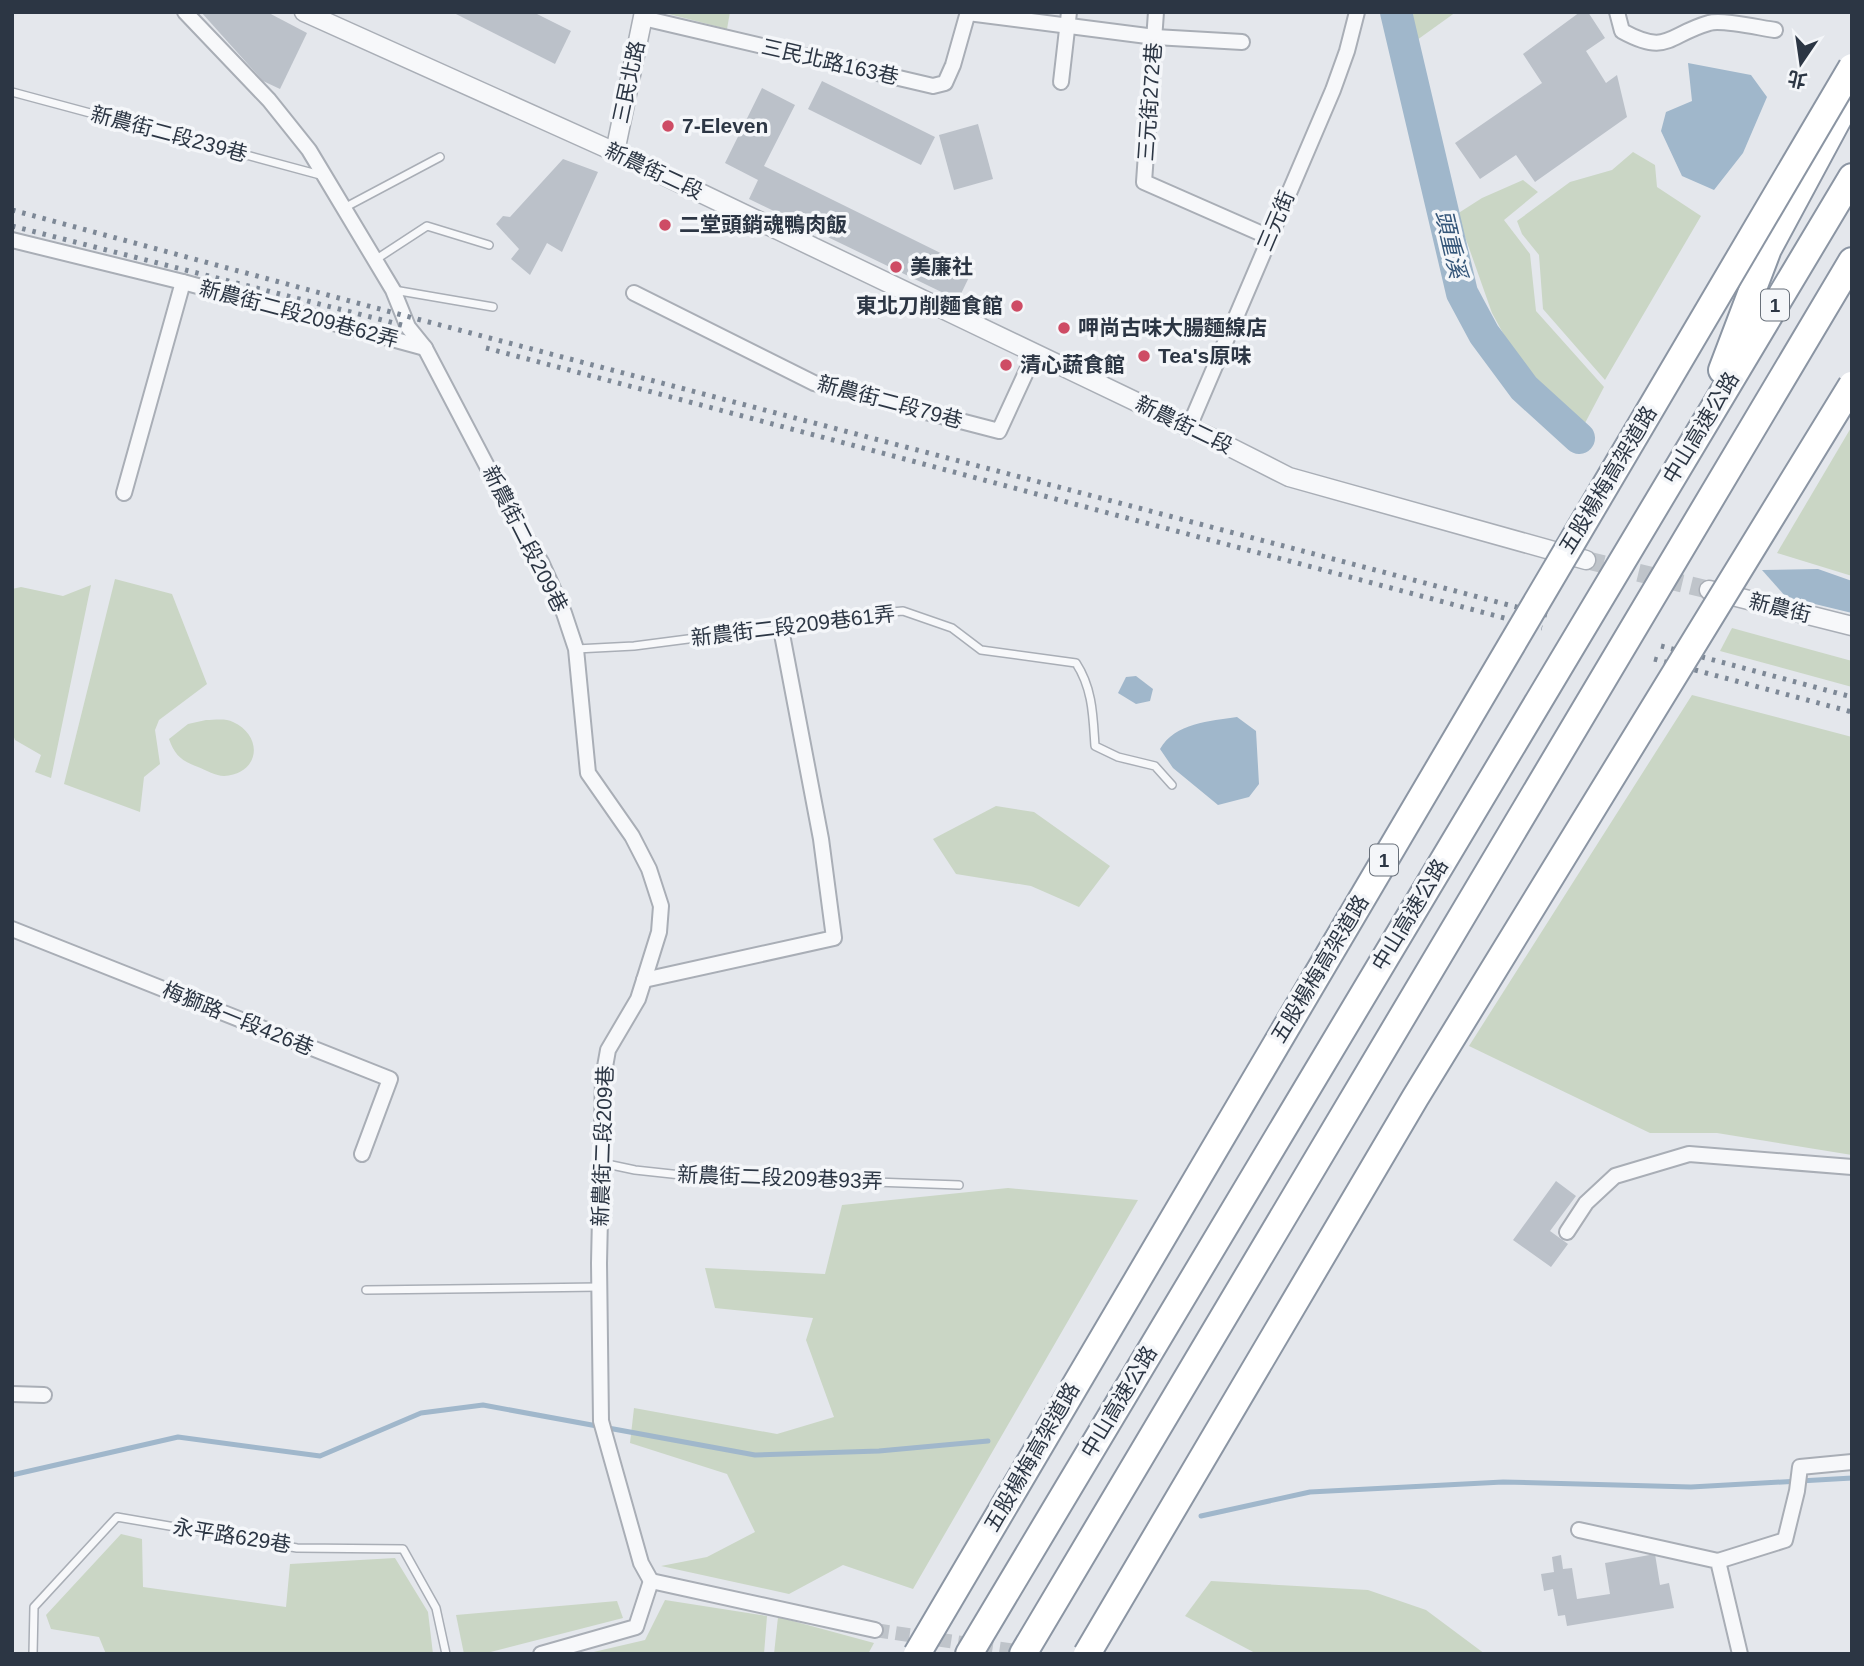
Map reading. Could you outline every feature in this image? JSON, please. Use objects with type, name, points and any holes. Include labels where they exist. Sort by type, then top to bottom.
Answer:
[{"type":"highway","name":"五股楊梅高架道路","points":[[917,1654],[1852,67]]},
{"type":"highway","points":[[1698,434],[1768,249],[1852,93]]},
{"type":"highway","name":"中山高速公路","points":[[969,1654],[1852,177]]},
{"type":"highway","name":"1","points":[[1023,1654],[1852,261]]},
{"type":"highway","points":[[1789,370],[1852,286]]},
{"type":"highway","points":[[1087,1654],[1415,1098],[1852,385]]},
{"type":"street","name":"新農街二段209巷","points":[[185,12],[269,100],[309,150],[393,290],[408,327],[425,348],[510,510],[541,562],[564,612],[576,649],[588,773],[632,836],[649,869],[661,906],[659,932],[645,980],[638,999],[608,1051],[603,1079],[599,1287],[601,1421],[641,1563],[651,1581]]},
{"type":"street","name":"新農街二段","points":[[304,12],[615,152],[1289,477],[1586,560]]},
{"type":"street","name":"三元街272巷","points":[[1156,12],[1143,182],[1269,237]]},
{"type":"street","name":"三元街","points":[[1189,427],[1333,90],[1357,12]]},
{"type":"street","points":[[1616,12],[1622,31],[1641,41],[1664,43],[1711,22],[1774,30]]},
{"type":"street","points":[[968,13],[1069,20],[1155,37],[1242,42]]},
{"type":"street","name":"三民北路163巷","points":[[643,15],[933,86],[945,83],[968,13]]},
{"type":"street","name":"三民北路","points":[[615,152],[643,15]]},
{"type":"street","points":[[1061,82],[1069,20]]},
{"type":"street","points":[[12,240],[183,282]]},
{"type":"street","name":"新農街二段209巷62弄","points":[[124,493],[183,282],[425,348]]},
{"type":"street","name":"新農街二段79巷","points":[[634,293],[814,383],[999,430],[1034,355]]},
{"type":"street","name":"新農街","points":[[1709,590],[1852,626]]},
{"type":"street","points":[[645,980],[834,938],[821,839],[781,629]]},
{"type":"street","name":"梅獅路一段426巷","points":[[12,929],[390,1079],[362,1154]]},
{"type":"street","points":[[1567,1232],[1586,1203],[1615,1176],[1689,1154],[1852,1167]]},
{"type":"street","points":[[12,1394],[44,1395]]},
{"type":"street","points":[[1579,1530],[1718,1561],[1785,1540],[1800,1467],[1852,1462]]},
{"type":"street","points":[[1718,1561],[1740,1654]]},
{"type":"street","points":[[541,1654],[636,1627],[651,1581],[875,1630]]},
{"type":"lane","name":"新農街二段239巷","points":[[12,92],[325,177]]},
{"type":"lane","points":[[343,208],[440,157]]},
{"type":"lane","points":[[374,260],[427,226],[489,245]]},
{"type":"lane","points":[[393,290],[494,307]]},
{"type":"lane","name":"新農街二段209巷61弄","points":[[576,649],[634,646],[781,629],[834,617],[903,611],[952,628],[981,650],[1076,663],[1089,690],[1095,746],[1118,757],[1155,766],[1172,785]]},
{"type":"lane","name":"新農街二段209巷93弄","points":[[602,1163],[681,1175],[959,1185]]},
{"type":"lane","points":[[366,1290],[599,1287]]},
{"type":"lane","name":"永平路629巷","points":[[33,1654],[34,1607],[117,1517],[297,1548],[403,1549],[436,1608],[446,1654]]},
{"type":"green space","points":[[661,12],[730,12],[727,29]]},
{"type":"green space","points":[[1410,12],[1456,12],[1417,40]]},
{"type":"green space","points":[[1633,152],[1655,165],[1657,187],[1701,216],[1605,380],[1543,309],[1539,255],[1522,234],[1517,221],[1570,182],[1612,170]]},
{"type":"green space","points":[[1523,180],[1538,192],[1504,220],[1530,254],[1536,311],[1604,387],[1584,425],[1521,366],[1492,313],[1457,214],[1482,198]]},
{"type":"green space","points":[[1852,426],[1852,576],[1777,553]]},
{"type":"green space","points":[[115,579],[172,594],[207,684],[159,720],[155,730],[160,764],[144,777],[140,812],[64,784]]},
{"type":"green space","points":[[91,585],[51,778],[35,772],[41,755],[15,740],[12,732],[12,589],[21,587],[63,596]]},
{"type":"green space","points":[[1732,628],[1852,661],[1852,687],[1720,651]]},
{"type":"green space","points":[[1692,695],[1852,737],[1852,1155],[1717,1133],[1650,1133],[1469,1046]]},
{"type":"green space","points":[[206,720],[230,721],[243,728],[250,736],[254,754],[245,769],[236,774],[221,776],[188,762],[177,754],[169,739],[188,724]]},
{"type":"green space","points":[[996,806],[1034,812],[1110,866],[1079,907],[1031,886],[956,874],[933,839]]},
{"type":"green space","points":[[1008,1188],[1138,1200],[913,1589],[843,1565],[789,1594],[661,1566],[707,1557],[755,1532],[727,1474],[630,1443],[634,1408],[777,1434],[834,1417],[806,1340],[813,1318],[715,1308],[705,1268],[825,1274],[842,1205]]},
{"type":"green space","points":[[121,1534],[142,1539],[143,1587],[286,1607],[290,1564],[395,1558],[428,1612],[433,1654],[106,1654],[99,1637],[51,1629],[46,1615]]},
{"type":"green space","points":[[1211,1581],[1368,1590],[1426,1610],[1485,1654],[1257,1654],[1185,1616]]},
{"type":"green space","points":[[665,1600],[767,1616],[764,1654],[585,1654],[645,1640]]},
{"type":"green space","points":[[617,1601],[623,1618],[483,1654],[464,1654],[456,1615]]},
{"type":"green space","points":[[778,1617],[874,1643],[868,1654],[774,1654]]},
{"type":"water","points":[[1688,63],[1751,75],[1767,97],[1743,153],[1714,190],[1682,176],[1661,131],[1666,112],[1692,101]]},
{"type":"water","points":[[1818,569],[1852,581],[1852,613],[1786,597],[1762,570]]},
{"type":"water","points":[[1136,676],[1153,689],[1150,701],[1136,704],[1118,693],[1126,677]]},
{"type":"water","points":[[1237,717],[1256,731],[1259,784],[1249,797],[1218,805],[1173,768],[1160,749],[1167,740],[1184,729],[1205,722]]},
{"type":"building","points":[[201,12],[267,12],[307,33],[280,89],[263,81]]},
{"type":"building","points":[[452,12],[533,12],[571,31],[555,64]]},
{"type":"building","points":[[1580,12],[1588,12],[1605,38],[1586,51],[1606,83],[1617,75],[1627,117],[1535,182],[1516,155],[1480,179],[1455,143],[1542,83],[1523,54]]},
{"type":"building","points":[[822,81],[935,137],[921,165],[808,109]]},
{"type":"building","points":[[762,88],[795,105],[764,166],[973,269],[958,300],[749,199],[758,180],[725,163]]},
{"type":"building","points":[[978,124],[993,179],[954,190],[939,135]]},
{"type":"building","points":[[563,159],[598,172],[562,252],[547,243],[530,275],[511,259],[519,249],[496,224],[503,216],[510,217]]},
{"type":"building","points":[[1556,1181],[1576,1196],[1550,1231],[1568,1244],[1551,1267],[1513,1240]]},
{"type":"building","points":[[1655,1554],[1660,1585],[1669,1583],[1674,1608],[1567,1626],[1565,1615],[1558,1616],[1553,1589],[1544,1591],[1541,1574],[1554,1572],[1552,1557],[1561,1555],[1563,1569],[1572,1568],[1577,1599],[1610,1594],[1605,1563]]},
{"type":"waterway","name":"頭重溪","points":[[1396,12],[1462,293],[1484,334],[1524,388],[1579,438]]},
{"type":"waterway","points":[[12,1475],[178,1437],[320,1456],[421,1413],[483,1405],[755,1455],[879,1451],[988,1441]]},
{"type":"waterway","points":[[1201,1516],[1310,1492],[1503,1482],[1691,1487],[1852,1478]]},
{"type":"tunnel","points":[[1586,560],[1709,590]]},
{"type":"tunnel","points":[[875,1630],[1029,1653]]},
{"type":"railway","points":[[12,210],[1547,615]]},
{"type":"railway","points":[[12,226],[402,325]]},
{"type":"railway","points":[[486,348],[1542,628]]},
{"type":"railway","points":[[1661,646],[1852,697]]},
{"type":"railway","points":[[1654,659],[1852,712]]},
{"type":"place","name":"7-Eleven","points":[[668,126]]},
{"type":"place","name":"二堂頭銷魂鴨肉飯","points":[[665,225]]},
{"type":"place","name":"美廉社","points":[[896,267]]},
{"type":"place","name":"東北刀削麵食館","points":[[1017,306]]},
{"type":"place","name":"呷尚古味大腸麵線店","points":[[1064,328]]},
{"type":"place","name":"Tea's原味","points":[[1144,356]]},
{"type":"place","name":"清心蔬食館","points":[[1006,365]]}]
